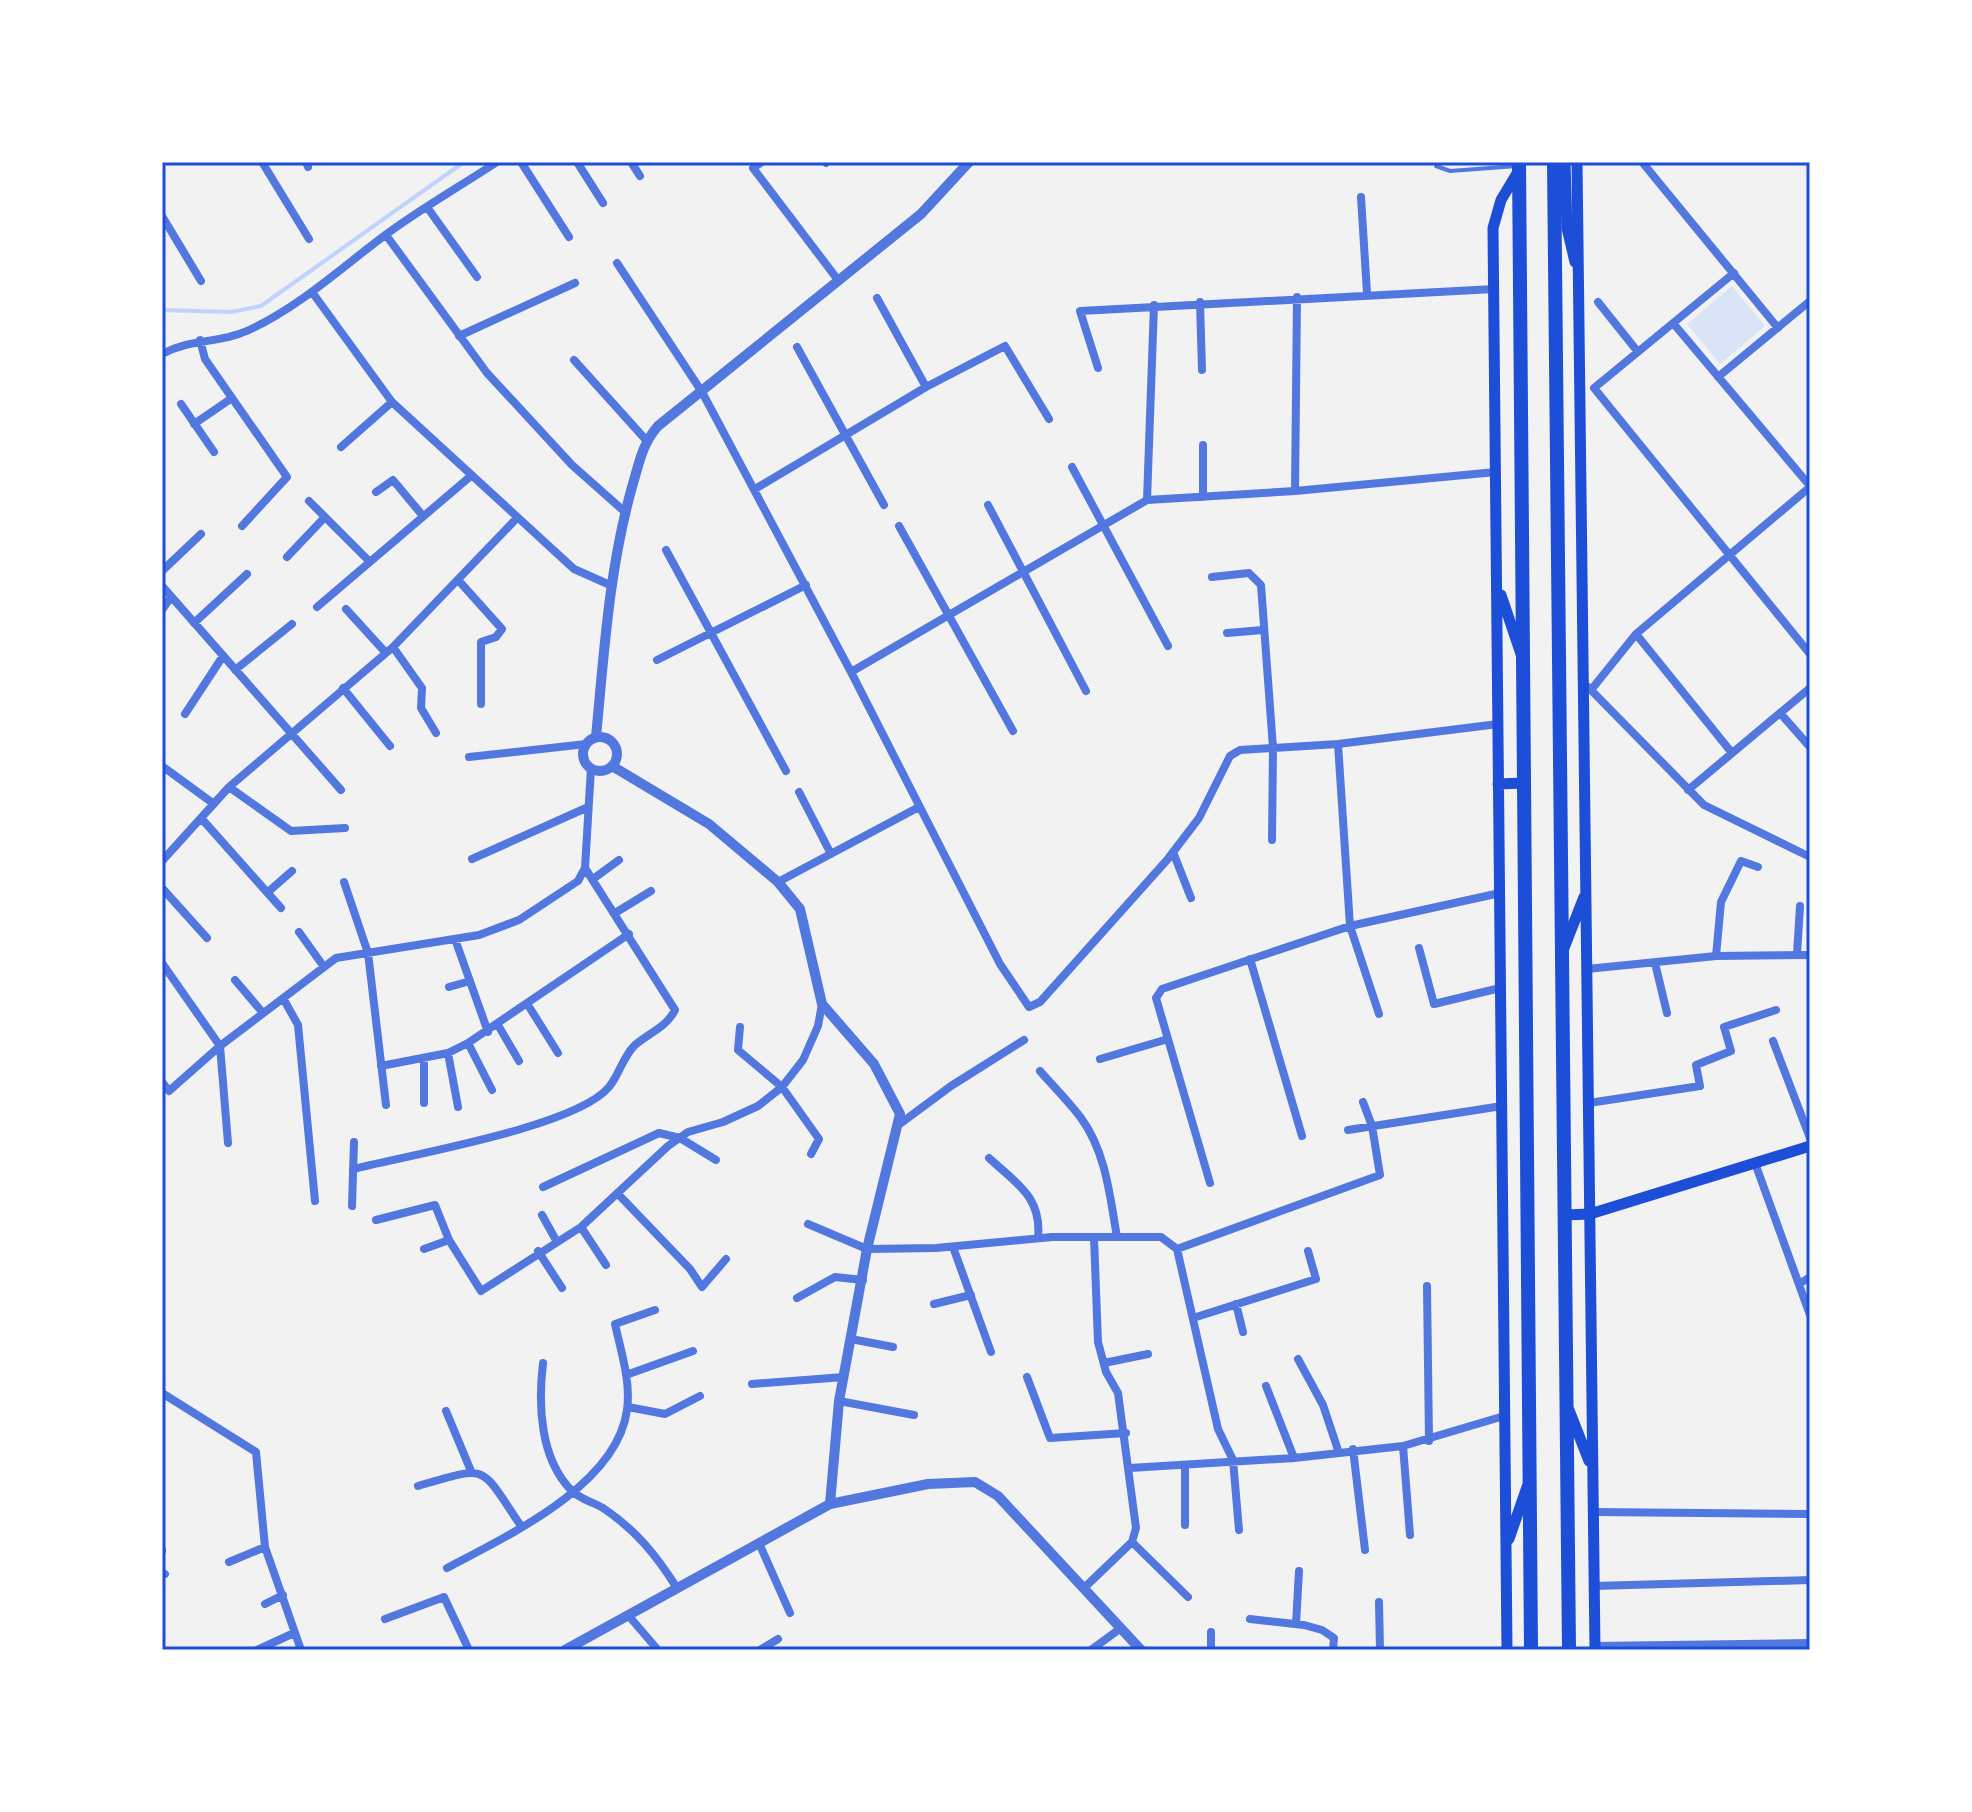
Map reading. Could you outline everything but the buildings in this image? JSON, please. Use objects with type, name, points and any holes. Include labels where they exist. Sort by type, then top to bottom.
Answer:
[{"type":"highway","points":[[1554,162],[1569,1650]]},
{"type":"highway","points":[[1519,166],[1531,1650]]},
{"type":"main road","points":[[1565,162],[1568,235],[1580,278]]},
{"type":"main road","points":[[1579,164],[1588,687],[1586,890],[1594,1648]]},
{"type":"main road","points":[[1507,1650],[1494,221],[1519,166]]},
{"type":"main road","points":[[1497,583],[1522,659]]},
{"type":"main road","points":[[1498,784],[1523,783]]},
{"type":"main road","points":[[1562,953],[1586,890]]},
{"type":"main road","points":[[1565,1215],[1590,1214],[1810,1146]]},
{"type":"main road","points":[[1566,1404],[1593,1469]]},
{"type":"main road","points":[[1506,1549],[1530,1479]]},
{"type":"street","points":[[262,162],[309,239]]},
{"type":"street","points":[[162,354],[183,343],[222,340],[250,330],[312,292],[386,235],[497,162]]},
{"type":"street","points":[[521,162],[569,237]]},
{"type":"street","points":[[577,162],[603,203]]},
{"type":"street","points":[[631,162],[640,176]]},
{"type":"street","points":[[762,162],[753,168],[838,280]]},
{"type":"street","points":[[596,737],[610,585],[625,512],[646,440],[921,214],[969,162]]},
{"type":"street","points":[[1642,162],[1778,328]]},
{"type":"street","points":[[1361,197],[1367,293]]},
{"type":"street","points":[[427,207],[477,277]]},
{"type":"street","points":[[162,216],[201,281]]},
{"type":"street","points":[[386,235],[487,373],[546,439],[625,512]]},
{"type":"street","points":[[617,263],[702,392],[806,585],[1000,964],[1029,1007],[1040,1002],[1173,852],[1199,818],[1230,756],[1240,750],[1338,744],[1498,724]]},
{"type":"street","points":[[1734,273],[1594,388],[1810,654]]},
{"type":"street","points":[[459,336],[575,283]]},
{"type":"street","points":[[1098,368],[1080,311],[1367,293],[1494,289]]},
{"type":"street","points":[[312,292],[392,402],[574,569],[610,585]]},
{"type":"street","points":[[1295,491],[1297,297]]},
{"type":"street","points":[[877,298],[926,387]]},
{"type":"street","points":[[1718,377],[1810,301]]},
{"type":"street","points":[[1200,302],[1202,370]]},
{"type":"street","points":[[1598,302],[1638,352]]},
{"type":"street","points":[[1147,500],[1154,305]]},
{"type":"street","points":[[1673,323],[1810,486],[1636,634],[1588,687],[1688,790],[1715,812],[1810,857]]},
{"type":"street","points":[[200,340],[205,359],[287,477],[242,526]]},
{"type":"street","points":[[755,489],[846,438],[926,387],[1005,346],[1049,419]]},
{"type":"street","points":[[797,347],[884,505]]},
{"type":"street","points":[[574,360],[646,440]]},
{"type":"street","points":[[194,424],[232,398]]},
{"type":"street","points":[[341,447],[392,402]]},
{"type":"street","points":[[181,404],[214,452]]},
{"type":"street","points":[[1203,445],[1203,497]]},
{"type":"street","points":[[1072,467],[1168,646]]},
{"type":"street","points":[[851,672],[1147,500],[1295,491],[1496,472]]},
{"type":"street","points":[[317,607],[472,475]]},
{"type":"street","points":[[376,492],[393,480],[423,516]]},
{"type":"street","points":[[309,501],[370,562]]},
{"type":"street","points":[[988,505],[1086,691]]},
{"type":"street","points":[[287,557],[325,517]]},
{"type":"street","points":[[162,861],[229,787],[389,650],[517,518]]},
{"type":"street","points":[[899,526],[1013,731]]},
{"type":"street","points":[[162,571],[201,534]]},
{"type":"street","points":[[666,550],[786,771]]},
{"type":"street","points":[[1212,577],[1249,573],[1261,585],[1273,748],[1272,840]]},
{"type":"street","points":[[194,623],[247,574]]},
{"type":"street","points":[[459,581],[502,629],[496,637],[481,642],[481,704]]},
{"type":"street","points":[[657,660],[806,585]]},
{"type":"street","points":[[162,586],[341,790]]},
{"type":"street","points":[[162,610],[171,597]]},
{"type":"street","points":[[346,609],[389,650],[422,688],[421,708],[436,733]]},
{"type":"street","points":[[235,670],[292,624]]},
{"type":"street","points":[[1227,633],[1263,630]]},
{"type":"street","points":[[1636,634],[1732,753]]},
{"type":"street","points":[[185,714],[223,656]]},
{"type":"street","points":[[343,688],[390,746]]},
{"type":"street","points":[[1688,790],[1810,688]]},
{"type":"street","points":[[1780,713],[1810,747]]},
{"type":"street","points":[[469,757],[586,744],[596,737],[604,737],[615,746],[617,753],[612,766],[602,771],[591,768],[583,757],[586,744]]},
{"type":"street","points":[[1338,744],[1350,926],[1379,1014]]},
{"type":"street","points":[[162,766],[214,804]]},
{"type":"street","points":[[376,1220],[435,1205],[449,1240],[481,1291],[538,1251],[581,1227],[680,1138],[758,1106],[782,1087],[803,1060],[818,1026],[822,1004],[800,909],[778,882],[709,824],[612,766]]},
{"type":"street","points":[[162,1082],[169,1091],[220,1046],[336,958],[479,935],[519,920],[578,881],[585,868],[586,808],[591,768]]},
{"type":"street","points":[[229,787],[291,831],[345,828]]},
{"type":"street","points":[[799,792],[831,854]]},
{"type":"street","points":[[778,882],[919,807]]},
{"type":"street","points":[[472,859],[586,808]]},
{"type":"street","points":[[201,818],[281,908]]},
{"type":"street","points":[[1173,852],[1191,898]]},
{"type":"street","points":[[593,879],[619,860]]},
{"type":"street","points":[[1716,956],[1721,902],[1741,861],[1758,867]]},
{"type":"street","points":[[353,1169],[512,1134],[587,1103],[609,1087],[620,1061],[637,1043],[669,1021],[675,1010],[585,868]]},
{"type":"street","points":[[268,892],[292,871]]},
{"type":"street","points":[[344,882],[368,953],[386,1105]]},
{"type":"street","points":[[162,888],[207,938]]},
{"type":"street","points":[[615,913],[651,891]]},
{"type":"street","points":[[1210,1183],[1156,998],[1162,989],[1350,926],[1500,893]]},
{"type":"street","points":[[1797,954],[1800,906]]},
{"type":"street","points":[[299,932],[324,967]]},
{"type":"street","points":[[381,1066],[448,1053],[468,1043],[629,934]]},
{"type":"street","points":[[455,939],[488,1032]]},
{"type":"street","points":[[1419,948],[1434,1004],[1500,988]]},
{"type":"street","points":[[1587,969],[1716,956],[1810,955]]},
{"type":"street","points":[[1250,959],[1302,1136]]},
{"type":"street","points":[[162,963],[220,1046],[228,1143]]},
{"type":"street","points":[[1655,963],[1667,1013]]},
{"type":"street","points":[[235,980],[263,1013]]},
{"type":"street","points":[[449,987],[470,981]]},
{"type":"street","points":[[283,998],[298,1025],[315,1201]]},
{"type":"street","points":[[822,1004],[874,1064],[900,1114],[867,1249],[839,1401],[830,1504]]},
{"type":"street","points":[[528,1005],[558,1053]]},
{"type":"street","points":[[1589,1103],[1700,1086],[1696,1065],[1731,1051],[1724,1027],[1776,1010]]},
{"type":"street","points":[[498,1025],[519,1061]]},
{"type":"street","points":[[740,1027],[738,1050],[782,1087],[819,1139],[811,1154]]},
{"type":"street","points":[[1100,1059],[1168,1039]]},
{"type":"street","points":[[897,1126],[951,1086],[1024,1040]]},
{"type":"street","points":[[1773,1041],[1810,1138]]},
{"type":"street","points":[[468,1043],[492,1090]]},
{"type":"street","points":[[448,1053],[458,1107]]},
{"type":"street","points":[[424,1058],[424,1103]]},
{"type":"street","points":[[1040,1071],[1082,1118],[1096,1143],[1106,1176],[1117,1237]]},
{"type":"street","points":[[1177,1249],[1380,1175],[1372,1126],[1363,1102]]},
{"type":"street","points":[[1348,1130],[1502,1106]]},
{"type":"street","points":[[543,1187],[659,1133],[680,1138],[716,1160]]},
{"type":"street","points":[[352,1206],[354,1142]]},
{"type":"street","points":[[989,1158],[1035,1202],[1040,1217],[1038,1238]]},
{"type":"street","points":[[1755,1163],[1810,1315]]},
{"type":"street","points":[[618,1194],[690,1269],[702,1287],[726,1259]]},
{"type":"street","points":[[542,1215],[557,1242]]},
{"type":"street","points":[[808,1224],[867,1249],[953,1247],[1038,1238],[1161,1237],[1177,1249],[1218,1429],[1233,1460],[1239,1530]]},
{"type":"street","points":[[581,1227],[606,1265]]},
{"type":"street","points":[[1084,1588],[1132,1542],[1136,1528],[1126,1433],[1118,1393],[1098,1342],[1094,1238]]},
{"type":"street","points":[[424,1249],[449,1240]]},
{"type":"street","points":[[953,1247],[991,1352]]},
{"type":"street","points":[[538,1251],[562,1288]]},
{"type":"street","points":[[1193,1318],[1316,1279],[1308,1251]]},
{"type":"street","points":[[797,1298],[835,1277],[863,1280]]},
{"type":"street","points":[[1799,1284],[1810,1277]]},
{"type":"street","points":[[1427,1286],[1429,1441]]},
{"type":"street","points":[[934,1304],[971,1295]]},
{"type":"street","points":[[1236,1304],[1243,1332]]},
{"type":"street","points":[[447,1568],[521,1526],[572,1492],[605,1464],[623,1433],[628,1407],[626,1375],[615,1324],[655,1310]]},
{"type":"street","points":[[851,1339],[893,1347]]},
{"type":"street","points":[[626,1375],[693,1351]]},
{"type":"street","points":[[1104,1363],[1148,1354]]},
{"type":"street","points":[[1298,1359],[1323,1405],[1339,1453]]},
{"type":"street","points":[[543,1363],[539,1392],[544,1431],[554,1466],[572,1492],[602,1507],[652,1548],[677,1588]]},
{"type":"street","points":[[752,1384],[844,1377]]},
{"type":"street","points":[[1027,1377],[1050,1438],[1126,1433]]},
{"type":"street","points":[[1266,1386],[1294,1458]]},
{"type":"street","points":[[162,1393],[256,1452],[265,1547],[301,1650]]},
{"type":"street","points":[[628,1407],[665,1414],[700,1396]]},
{"type":"street","points":[[839,1401],[914,1415]]},
{"type":"street","points":[[446,1411],[471,1471]]},
{"type":"street","points":[[1130,1468],[1294,1458],[1353,1449],[1403,1446],[1429,1441],[1504,1416]]},
{"type":"street","points":[[1403,1446],[1410,1535]]},
{"type":"street","points":[[1353,1449],[1365,1550]]},
{"type":"street","points":[[1185,1465],[1185,1525]]},
{"type":"street","points":[[418,1486],[471,1471],[487,1476],[521,1526]]},
{"type":"street","points":[[565,1650],[830,1504],[928,1484],[975,1482],[998,1496],[1141,1650]]},
{"type":"street","points":[[1593,1512],[1810,1514]]},
{"type":"street","points":[[1132,1542],[1188,1597]]},
{"type":"street","points":[[759,1543],[790,1613]]},
{"type":"street","points":[[229,1562],[265,1547]]},
{"type":"street","points":[[1296,1624],[1299,1571]]},
{"type":"street","points":[[1594,1586],[1810,1580]]},
{"type":"street","points":[[265,1604],[283,1595]]},
{"type":"street","points":[[385,1619],[444,1597],[469,1650]]},
{"type":"street","points":[[1379,1602],[1380,1650]]},
{"type":"street","points":[[628,1615],[658,1650]]},
{"type":"street","points":[[1250,1619],[1322,1630],[1334,1638],[1333,1650]]},
{"type":"street","points":[[1091,1650],[1121,1628]]},
{"type":"street","points":[[1211,1632],[1211,1650]]},
{"type":"street","points":[[257,1650],[294,1633]]},
{"type":"street","points":[[760,1650],[778,1639]]},
{"type":"street","points":[[1594,1648],[1808,1645]]},
{"type":"lane","points":[[1436,162],[1436,166],[1450,171],[1519,166]]},
{"type":"shaded area","points":[[1732,286],[1765,326],[1720,364],[1687,324]]},
{"type":"waterway","points":[[162,310],[231,312],[261,306],[464,162]]}]
